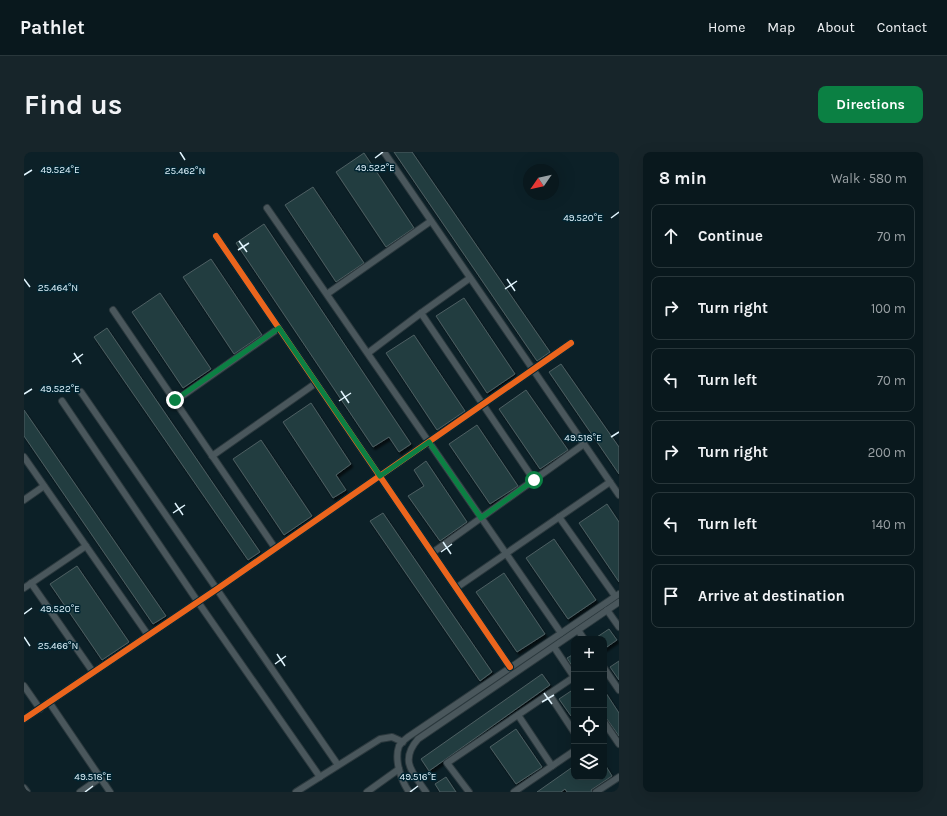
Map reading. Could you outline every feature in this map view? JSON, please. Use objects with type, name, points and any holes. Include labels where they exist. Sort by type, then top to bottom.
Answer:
[{"type":"street","points":[[384,152],[619,495]]},
{"type":"street","points":[[267,208],[561,633]]},
{"type":"street","points":[[327,294],[431,221]]},
{"type":"street","points":[[216,236],[510,667]]},
{"type":"street","points":[[368,353],[470,278]]},
{"type":"street","points":[[114,310],[275,548]]},
{"type":"street","points":[[421,313],[534,480]]},
{"type":"street","points":[[175,400],[279,328]]},
{"type":"street","points":[[24,719],[217,589],[571,342]]},
{"type":"street","points":[[212,456],[316,383]]},
{"type":"street","points":[[81,392],[338,766]]},
{"type":"street","points":[[62,401],[198,602],[320,777]]},
{"type":"street","points":[[432,553],[584,444]]},
{"type":"street","points":[[24,457],[148,636]]},
{"type":"street","points":[[456,588],[610,482]]},
{"type":"street","points":[[24,500],[44,486]]},
{"type":"street","points":[[409,792],[399,770],[398,758],[400,745],[408,737],[617,595],[559,517]]},
{"type":"street","points":[[24,588],[86,546]]},
{"type":"street","points":[[31,583],[93,672]]},
{"type":"street","points":[[426,792],[412,772],[409,764],[408,756],[410,748],[418,739],[619,602]]},
{"type":"street","points":[[608,610],[619,627]]},
{"type":"street","points":[[578,630],[582,636]]},
{"type":"street","points":[[554,647],[571,672]]},
{"type":"street","points":[[607,672],[619,690]]},
{"type":"street","points":[[469,792],[447,763],[571,679]]},
{"type":"street","points":[[24,686],[40,709]]},
{"type":"street","points":[[549,694],[571,727]]},
{"type":"street","points":[[49,702],[110,792]]},
{"type":"street","points":[[518,715],[552,766]]},
{"type":"street","points":[[607,730],[619,744]]},
{"type":"street","points":[[296,792],[380,739],[392,737],[403,742]]},
{"type":"street","points":[[514,792],[571,753]]},
{"type":"street","points":[[367,792],[399,770]]},
{"type":"street","points":[[596,792],[619,777]]},
{"type":"street","points":[[80,792],[100,778]]},
{"type":"street","points":[[24,788],[27,792]]},
{"type":"building","points":[[394,152],[412,152],[550,352],[537,361]]},
{"type":"building","points":[[364,153],[414,228],[386,247],[336,172]]},
{"type":"building","points":[[313,187],[364,263],[336,282],[285,205]]},
{"type":"building","points":[[264,224],[411,444],[399,452],[389,437],[373,447],[236,243]]},
{"type":"building","points":[[211,259],[262,335],[234,354],[183,277]]},
{"type":"building","points":[[160,293],[211,369],[183,388],[132,312]]},
{"type":"building","points":[[464,298],[515,374],[487,393],[436,316]]},
{"type":"building","points":[[107,328],[260,552],[248,560],[94,337]]},
{"type":"building","points":[[414,335],[465,411],[437,430],[386,353]]},
{"type":"building","points":[[561,364],[619,447],[619,474],[549,372]]},
{"type":"building","points":[[526,390],[568,450],[540,469],[499,409]]},
{"type":"building","points":[[311,403],[351,464],[336,475],[346,490],[333,498],[283,422]]},
{"type":"building","points":[[24,410],[166,616],[153,624],[24,436]]},
{"type":"building","points":[[477,425],[518,486],[490,504],[449,444]]},
{"type":"building","points":[[261,440],[312,516],[284,535],[233,459]]},
{"type":"building","points":[[426,461],[467,522],[440,541],[408,496],[424,486],[414,470]]},
{"type":"building","points":[[607,504],[619,522],[619,582],[579,523]]},
{"type":"building","points":[[383,513],[492,672],[480,681],[370,521]]},
{"type":"building","points":[[554,539],[596,600],[568,619],[526,558]]},
{"type":"building","points":[[77,566],[129,642],[102,660],[50,584]]},
{"type":"building","points":[[504,573],[545,634],[517,652],[476,592]]},
{"type":"building","points":[[609,629],[617,640],[607,647],[607,636],[598,636]]},
{"type":"building","points":[[571,656],[571,664],[567,658]]},
{"type":"building","points":[[619,661],[619,680],[610,667]]},
{"type":"building","points":[[542,674],[550,685],[429,771],[421,759]]},
{"type":"building","points":[[571,691],[571,716],[559,699]]},
{"type":"building","points":[[607,695],[619,713],[619,736],[607,719]]},
{"type":"building","points":[[516,729],[542,767],[516,784],[490,747]]},
{"type":"building","points":[[571,768],[571,780],[606,780],[591,790],[592,792],[567,792],[565,789],[561,792],[537,792]]},
{"type":"building","points":[[607,768],[612,776],[607,779]]},
{"type":"building","points":[[446,777],[456,792],[440,792],[435,784]]},
{"type":"cycle path","points":[[216,236],[510,667]]},
{"type":"cycle path","points":[[24,719],[217,589],[571,343]]},
{"type":"route","points":[[175,400],[279,328],[380,476],[429,442],[481,518],[534,480]]}]
